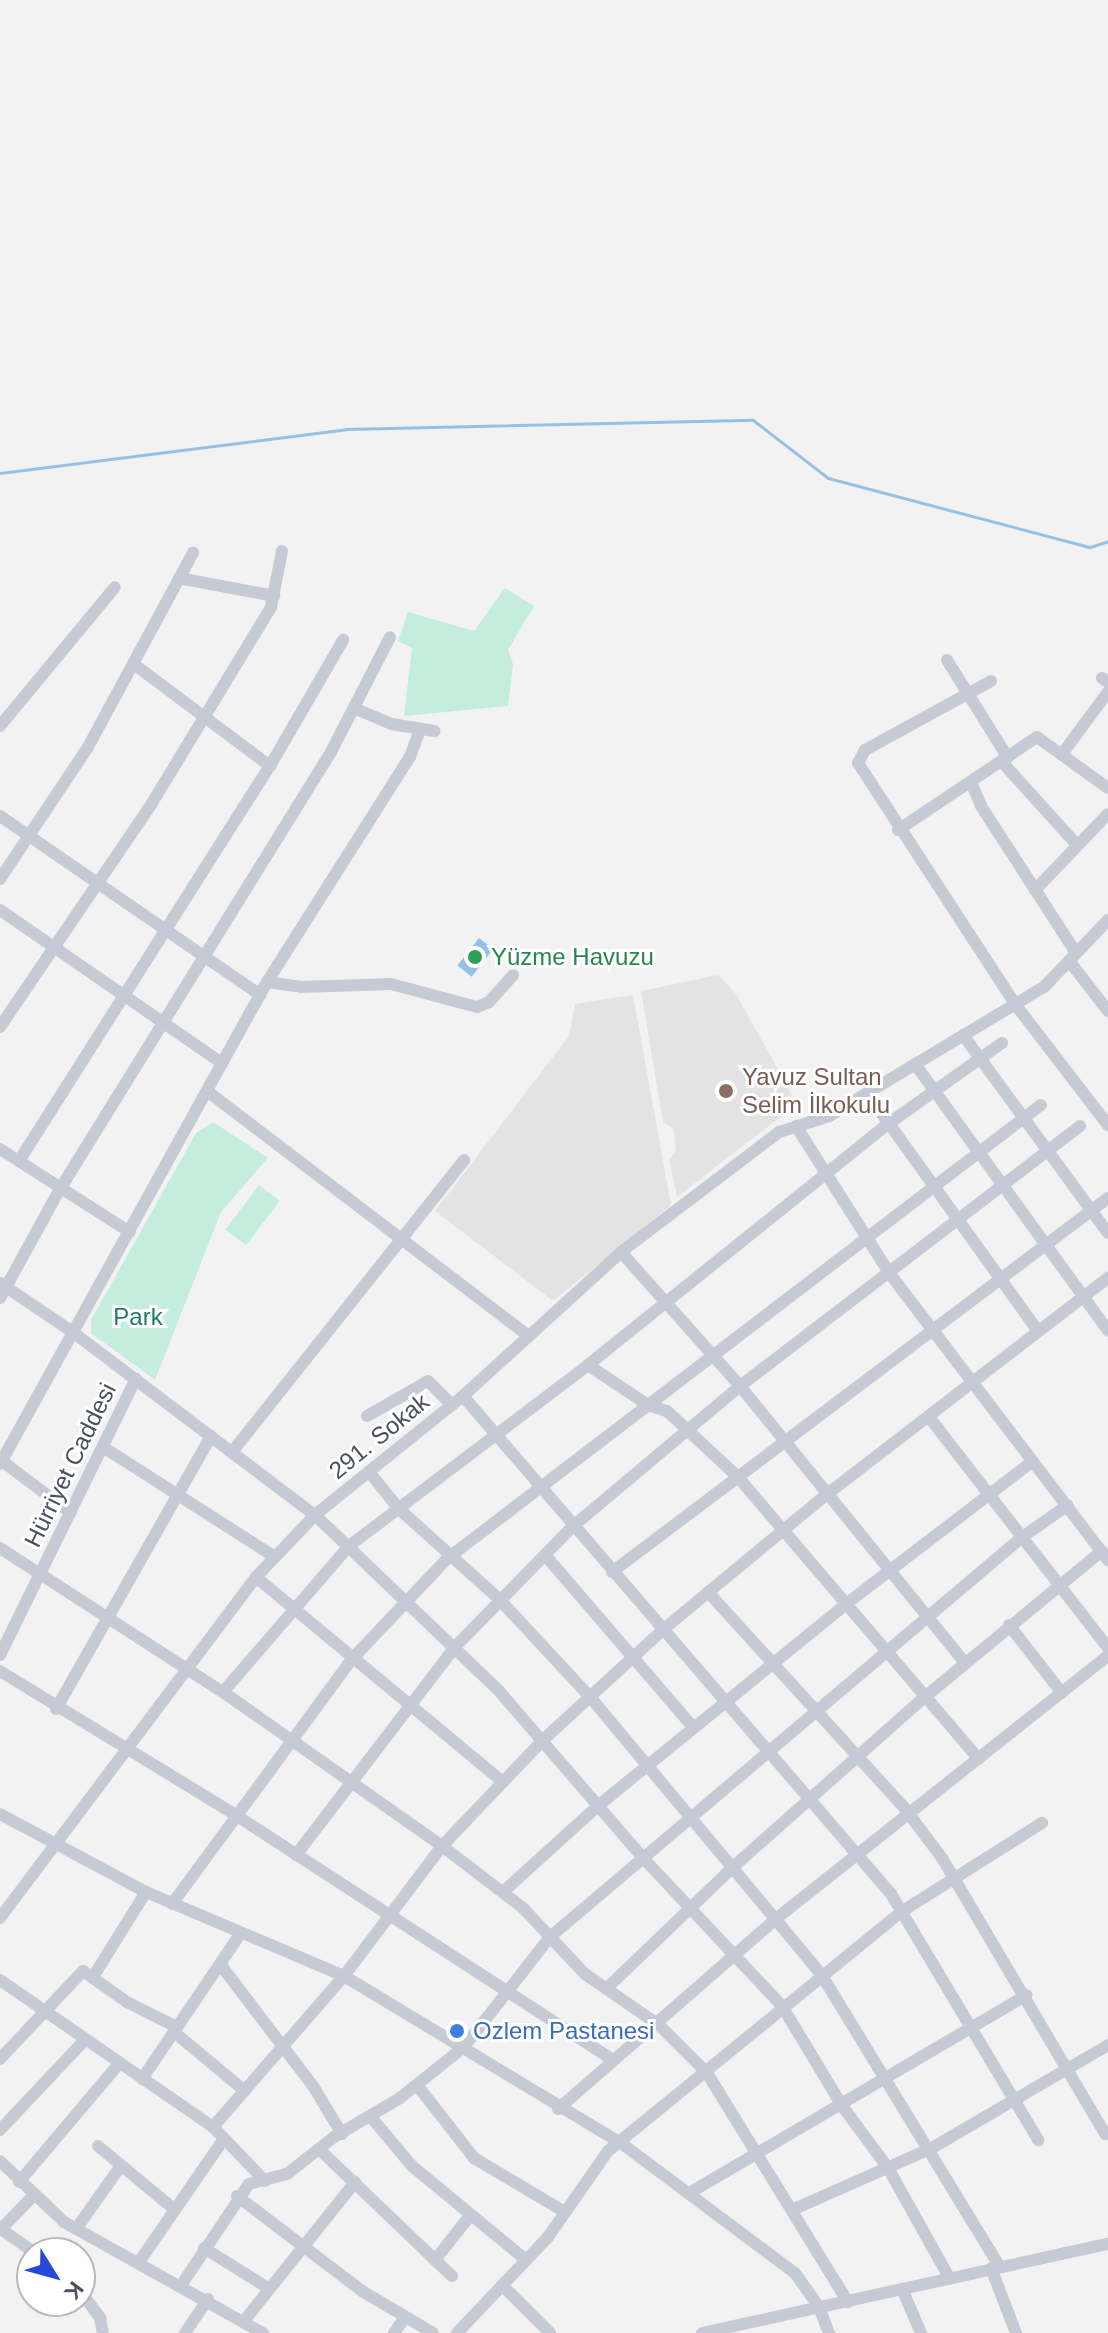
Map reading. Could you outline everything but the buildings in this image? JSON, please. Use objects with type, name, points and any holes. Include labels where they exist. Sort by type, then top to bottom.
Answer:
[{"type":"street","points":[[0,1027],[203,720],[274,596],[282,551]]},
{"type":"street","points":[[0,879],[135,665],[193,553]]},
{"type":"street","points":[[179,578],[274,596]]},
{"type":"street","points":[[0,726],[115,587]]},
{"type":"street","points":[[390,637],[356,709],[60,1189],[2,1289],[74,1333],[315,1515],[455,1647],[543,1740],[645,1860],[782,2006],[843,2107],[888,2168],[950,2279]]},
{"type":"street","points":[[19,1161],[270,766],[343,640]]},
{"type":"street","points":[[947,660],[969,693],[1005,760],[1077,845]]},
{"type":"street","points":[[135,665],[203,720],[270,766]]},
{"type":"street","points":[[991,681],[857,758],[898,830],[1015,1004],[1103,1107],[1108,1125]]},
{"type":"street","points":[[1062,754],[1108,692]]},
{"type":"street","points":[[71,1513],[1,1463],[267,982],[427,730],[356,709]]},
{"type":"street","points":[[898,830],[1037,737],[1108,788]]},
{"type":"street","points":[[971,782],[1073,958],[1108,1011]]},
{"type":"street","points":[[1035,890],[1108,814]]},
{"type":"street","points":[[0,816],[27,838],[168,929],[203,958],[260,995]]},
{"type":"street","points":[[0,910],[222,1063]]},
{"type":"street","name":"291. Sokak","points":[[0,1918],[124,1748],[256,1577],[315,1515],[463,1396],[621,1252],[779,1132],[829,1116],[1015,1004],[1073,958],[1108,920]]},
{"type":"street","points":[[267,982],[302,987],[391,984],[477,1007],[489,1002],[513,975]]},
{"type":"street","points":[[963,1035],[1108,1233]]},
{"type":"street","points":[[223,1692],[292,1607],[349,1546],[588,1365],[888,1124],[1002,1043]]},
{"type":"street","points":[[915,1064],[1108,1331]]},
{"type":"street","points":[[207,1091],[527,1335]]},
{"type":"street","points":[[867,1093],[932,1189],[1038,1331]]},
{"type":"street","points":[[172,1904],[234,1814],[294,1740],[352,1659],[448,1558],[537,1485],[712,1357],[1041,1105]]},
{"type":"street","points":[[607,1988],[732,1868],[926,1696],[1057,1584],[1105,1556],[929,1329],[824,1176],[796,1126]]},
{"type":"street","points":[[296,1855],[350,1780],[455,1647],[572,1527],[740,1386],[1080,1126]]},
{"type":"street","points":[[0,1150],[130,1232]]},
{"type":"street","points":[[232,1452],[464,1160]]},
{"type":"street","points":[[612,1572],[929,1329],[1108,1198]]},
{"type":"street","points":[[621,1252],[740,1386],[965,1663]]},
{"type":"street","points":[[213,2127],[344,1976],[442,1846],[543,1740],[665,1628],[826,1495],[1108,1278]]},
{"type":"street","points":[[588,1365],[648,1405],[667,1411],[737,1476],[979,1759]]},
{"type":"street","name":"Hürriyet Caddesi","points":[[0,1655],[136,1379]]},
{"type":"street","points":[[367,1416],[428,1381],[452,1405]]},
{"type":"street","points":[[463,1396],[572,1527],[665,1628],[772,1752],[901,1912],[969,2031],[1038,2140]]},
{"type":"street","points":[[929,1417],[1108,1648]]},
{"type":"street","points":[[56,1709],[211,1436]]},
{"type":"street","points":[[103,1447],[275,1557]]},
{"type":"street","points":[[503,1892],[647,1765],[890,1569],[1033,1461]]},
{"type":"street","points":[[370,1473],[398,1508],[448,1558],[499,1599],[591,1698],[821,1974],[932,2148],[995,2267],[1016,2333]]},
{"type":"street","points":[[182,2284],[237,2196],[249,2184],[287,2174],[319,2149],[417,2085],[464,2047],[509,1994],[550,1937],[819,1713],[887,1650],[1021,1538],[1068,1505]]},
{"type":"street","points":[[0,1548],[39,1577],[223,1692],[442,1846],[503,1892],[585,1974],[659,2025],[707,2073],[848,2302]]},
{"type":"street","points":[[545,1555],[694,1728]]},
{"type":"street","points":[[256,1577],[503,1782]]},
{"type":"street","points":[[708,1592],[776,1663],[908,1813],[953,1877],[1027,1995],[1105,2134]]},
{"type":"street","points":[[1009,1625],[1062,1693]]},
{"type":"street","points":[[558,2109],[611,2059],[659,2025],[777,1918],[858,1859],[908,1813],[1108,1656]]},
{"type":"street","points":[[0,1671],[56,1709],[234,1814],[386,1917],[611,2059]]},
{"type":"street","points":[[0,1814],[146,1892],[344,1976],[464,2047],[558,2109],[621,2143],[691,2192],[795,2273],[819,2307],[829,2333]]},
{"type":"street","points":[[457,2333],[526,2260],[608,2151],[707,2073],[821,1974],[901,1912],[1042,1823]]},
{"type":"street","points":[[93,1977],[146,1892]]},
{"type":"street","points":[[142,2079],[240,1934]]},
{"type":"street","points":[[220,1964],[285,2046],[342,2134]]},
{"type":"street","points":[[0,2059],[79,1973],[93,1977],[127,2002],[176,2030],[245,2091]]},
{"type":"street","points":[[0,1980],[118,2065],[213,2127],[265,2181]]},
{"type":"street","points":[[691,2192],[843,2107],[1027,1995]]},
{"type":"street","points":[[0,2130],[84,2041]]},
{"type":"street","points":[[792,2210],[932,2148],[1108,2045]]},
{"type":"street","points":[[19,2182],[118,2065]]},
{"type":"street","points":[[417,2085],[474,2158],[565,2212]]},
{"type":"street","points":[[371,2117],[412,2166],[469,2217],[526,2260]]},
{"type":"street","points":[[139,2262],[224,2139]]},
{"type":"street","points":[[98,2146],[175,2210]]},
{"type":"street","points":[[319,2149],[452,2276]]},
{"type":"street","points":[[0,2161],[33,2196],[76,2229],[182,2284],[263,2333]]},
{"type":"street","points":[[76,2229],[120,2167]]},
{"type":"street","points":[[244,2321],[355,2182]]},
{"type":"street","points":[[1,2229],[33,2196]]},
{"type":"street","points":[[237,2196],[301,2247],[433,2333]]},
{"type":"street","points":[[435,2260],[469,2217]]},
{"type":"street","points":[[702,2333],[1108,2244]]},
{"type":"street","points":[[204,2248],[268,2288]]},
{"type":"street","points":[[502,2285],[550,2333]]},
{"type":"street","points":[[902,2289],[921,2333]]},
{"type":"street","points":[[185,2333],[208,2299]]},
{"type":"street","points":[[96,2313],[103,2333]]},
{"type":"street","points":[[394,2333],[405,2317]]},
{"type":"street","points":[[770,2318],[775,2333]]},
{"type":"shaded area","name":"Yavuz Sultan Selim İlkokulu","points":[[718,975],[736,994],[797,1104],[677,1197],[669,1160],[676,1151],[673,1128],[663,1122],[641,991]]},
{"type":"shaded area","points":[[633,995],[671,1205],[553,1301],[435,1211],[569,1036],[575,1004]]},
{"type":"green space","points":[[505,588],[534,606],[508,650],[513,664],[508,706],[404,716],[412,648],[398,641],[408,612],[474,631]]},
{"type":"green space","name":"Park","points":[[213,1122],[268,1158],[221,1212],[155,1380],[91,1333],[91,1320],[196,1133]]},
{"type":"green space","points":[[259,1185],[280,1201],[246,1245],[225,1230]]},
{"type":"water","name":"Yüzme Havuzu","points":[[479,938],[493,949],[472,977],[457,966]]},
{"type":"waterway","points":[[0,473],[346,429],[753,420],[828,478],[1090,547],[1108,541]]},
{"type":"place","name":"Yüzme Havuzu","points":[[475,957]]},
{"type":"place","name":"Yavuz Sultan Selim İlkokulu","points":[[726,1091]]},
{"type":"place","name":"Ozlem Pastanesi","points":[[457,2031]]}]
